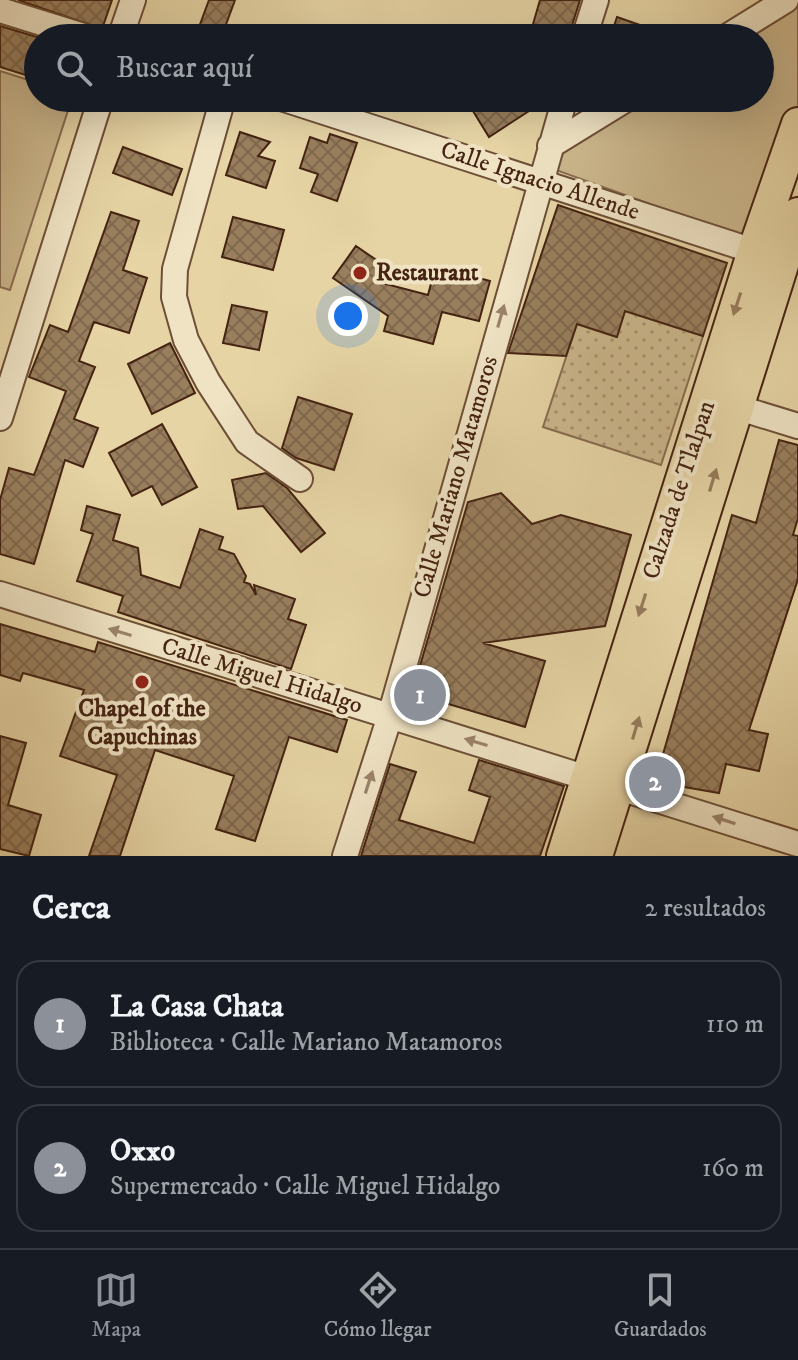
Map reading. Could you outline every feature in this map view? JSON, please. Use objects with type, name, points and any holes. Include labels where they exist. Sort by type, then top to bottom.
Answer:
[{"type":"main road","name":"Calzada de Tlalpan","points":[[563,856],[603,781],[736,407],[778,259],[798,124]]},
{"type":"main road","name":"Calzada de Tlalpan","points":[[596,856],[603,781],[778,259],[798,214]]},
{"type":"street","points":[[125,24],[133,0]]},
{"type":"street","points":[[588,24],[596,0]]},
{"type":"street","points":[[747,24],[786,0]]},
{"type":"street","points":[[0,10],[45,24]]},
{"type":"street","points":[[0,418],[97,112]]},
{"type":"street","points":[[219,112],[175,269],[174,297],[186,340],[247,442],[300,479]]},
{"type":"street","name":"Calle Ignacio Allende","points":[[325,112],[778,259]]},
{"type":"street","name":"Calle Mariano Matamoros","points":[[345,856],[390,716],[561,112]]},
{"type":"street","points":[[550,146],[605,112]]},
{"type":"street","points":[[736,407],[798,426]]},
{"type":"street","name":"Calle Miguel Hidalgo","points":[[0,594],[798,844]]},
{"type":"shaded area","points":[[798,5],[798,105],[752,241],[556,170],[563,153],[629,112],[774,112],[774,24],[768,24]]},
{"type":"shaded area","points":[[0,71],[24,79],[24,112],[67,112],[10,290],[0,287]]},
{"type":"shaded area","points":[[625,311],[703,336],[661,465],[543,427],[577,324],[616,337]]},
{"type":"building","points":[[18,0],[112,0],[104,24],[88,24]]},
{"type":"building","points":[[209,0],[235,0],[226,24],[200,24]]},
{"type":"building","points":[[540,0],[580,0],[572,24],[533,24]]},
{"type":"building","points":[[617,17],[637,24],[615,24]]},
{"type":"building","points":[[0,26],[24,33],[24,75],[0,67]]},
{"type":"building","points":[[474,112],[527,112],[489,137]]},
{"type":"building","points":[[240,132],[270,142],[258,156],[275,161],[266,188],[226,175]]},
{"type":"building","points":[[330,134],[357,143],[337,201],[311,192],[318,174],[300,168],[310,137],[327,143]]},
{"type":"building","points":[[123,147],[182,169],[172,195],[113,173]]},
{"type":"building","points":[[558,205],[727,263],[703,336],[625,311],[617,337],[577,324],[566,356],[508,353]]},
{"type":"building","points":[[111,212],[139,221],[123,270],[147,278],[129,333],[94,322],[79,361],[95,367],[74,419],[98,428],[83,467],[65,460],[34,564],[0,554],[0,500],[9,468],[34,475],[66,391],[29,377],[50,325],[68,332]]},
{"type":"building","points":[[233,217],[284,230],[273,270],[222,257]]},
{"type":"building","points":[[356,246],[388,268],[378,282],[428,295],[433,276],[450,280],[452,271],[490,281],[479,321],[442,312],[433,344],[384,331],[388,316],[333,278]]},
{"type":"building","points":[[232,305],[267,312],[259,350],[223,343]]},
{"type":"building","points":[[170,343],[195,393],[152,414],[128,364]]},
{"type":"building","points":[[298,397],[352,414],[334,470],[296,458],[282,448]]},
{"type":"building","points":[[162,424],[197,487],[162,505],[152,486],[132,496],[109,453]]},
{"type":"building","points":[[779,440],[798,445],[798,518],[793,535],[798,536],[798,579],[749,730],[768,734],[759,771],[726,764],[719,793],[655,782],[732,515],[756,523]]},
{"type":"building","points":[[266,473],[287,488],[325,533],[301,552],[263,506],[238,509],[232,480]]},
{"type":"building","points":[[501,493],[532,524],[561,515],[631,535],[605,626],[483,643],[545,661],[525,727],[412,693],[468,502]]},
{"type":"building","points":[[87,506],[120,515],[113,540],[138,548],[141,575],[180,588],[200,529],[223,537],[219,549],[234,554],[246,576],[244,582],[250,584],[256,595],[254,585],[295,599],[288,619],[306,625],[291,669],[118,612],[123,596],[77,581],[93,534],[81,530]]},
{"type":"building","points":[[0,624],[95,652],[98,642],[347,720],[337,752],[289,737],[255,841],[216,829],[234,776],[155,750],[120,856],[89,856],[117,775],[60,756],[84,690],[23,673],[20,681],[0,675]]},
{"type":"building","points":[[0,736],[26,743],[8,805],[41,815],[29,856],[0,849]]},
{"type":"building","points":[[479,760],[564,786],[540,856],[361,856],[390,764],[416,772],[399,820],[474,843],[490,797],[469,790]]},
{"type":"place","name":"Restaurant","points":[[360,273]]},
{"type":"place","name":"Chapel of the Capuchinas","points":[[142,682]]},
{"type":"place","name":"La Casa Chata","points":[[420,695]]},
{"type":"place","name":"Oxxo","points":[[655,782]]}]
